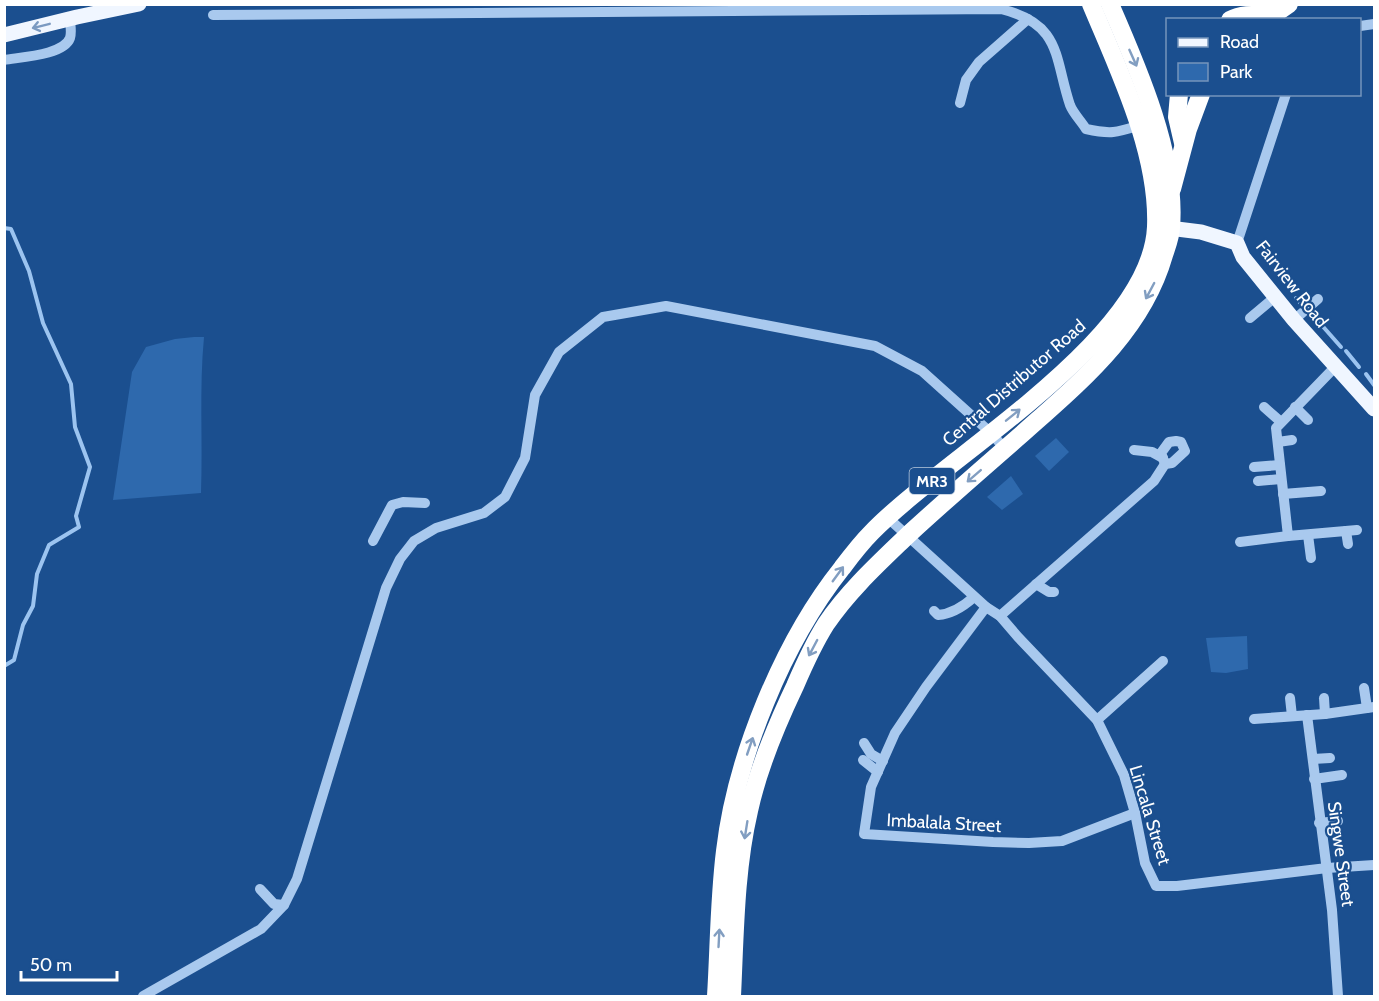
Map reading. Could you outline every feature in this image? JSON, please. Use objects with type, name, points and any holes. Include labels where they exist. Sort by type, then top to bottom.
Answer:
[{"type":"highway","name":"Central Distributor Road","points":[[732,996],[741,869],[749,811],[776,726],[812,649],[827,623],[852,592],[907,537],[1056,404],[1114,348],[1138,314],[1158,276],[1171,194],[1162,146],[1146,123],[1122,76],[1091,4]]},
{"type":"highway","name":"Central Distributor Road","points":[[716,996],[725,852],[732,805],[758,721],[793,643],[841,569],[873,532],[1048,386],[1104,333],[1128,302],[1164,227],[1154,189],[1140,73],[1110,4]]},
{"type":"highway","points":[[1233,18],[1252,14],[1269,17],[1289,4]]},
{"type":"highway","points":[[1179,96],[1177,117],[1184,145]]},
{"type":"highway","points":[[1171,194],[1200,96]]},
{"type":"main road","points":[[74,18],[116,4]]},
{"type":"main road","points":[[4,35],[139,4]]},
{"type":"main road","name":"Fairview Road","points":[[1164,227],[1201,232],[1237,243],[1243,257],[1294,321],[1374,409]]},
{"type":"street","points":[[213,15],[991,9],[1016,12],[1049,36],[1057,51],[1071,107],[1086,129],[1107,134],[1146,123]]},
{"type":"street","points":[[4,60],[44,54],[64,47],[70,37],[74,18]]},
{"type":"street","points":[[960,103],[966,80],[979,62],[1028,19]]},
{"type":"street","points":[[1237,243],[1285,96]]},
{"type":"street","points":[[1250,318],[1275,297]]},
{"type":"street","points":[[1294,321],[1318,299]]},
{"type":"street","points":[[144,996],[261,929],[284,905],[297,879],[386,588],[400,559],[414,542],[436,528],[484,513],[505,497],[525,458],[535,395],[559,352],[603,317],[666,306],[875,346],[922,371],[991,433],[1005,449]]},
{"type":"street","points":[[1288,536],[1276,428],[1336,366]]},
{"type":"street","points":[[1264,407],[1281,422]]},
{"type":"street","points":[[1295,407],[1308,420]]},
{"type":"street","points":[[1278,442],[1292,440]]},
{"type":"street","points":[[1000,616],[1154,481],[1164,461],[1152,452],[1134,450]]},
{"type":"street","points":[[1254,467],[1280,465]]},
{"type":"street","points":[[1258,481],[1281,479]]},
{"type":"street","points":[[1283,494],[1321,491]]},
{"type":"street","points":[[373,541],[392,505],[404,502],[425,503]]},
{"type":"street","name":"Lincala Street","points":[[888,518],[974,597],[1000,616],[1097,720],[1124,775],[1135,813],[1145,863],[1156,886],[1177,886],[1327,868],[1374,865]]},
{"type":"street","points":[[1240,542],[1352,531],[1348,544]]},
{"type":"street","points":[[1308,535],[1311,558]]},
{"type":"street","points":[[1036,584],[1049,592],[1054,592]]},
{"type":"street","points":[[934,611],[938,615],[951,612],[963,607],[974,597]]},
{"type":"street","name":"Imbalala Street","points":[[986,607],[895,733],[871,787],[864,834],[993,842],[1062,842],[1135,813]]},
{"type":"street","points":[[1097,720],[1163,661]]},
{"type":"street","points":[[1254,719],[1325,714],[1371,707],[1364,688]]},
{"type":"street","points":[[1290,698],[1292,716]]},
{"type":"street","points":[[1323,698],[1325,714]]},
{"type":"street","name":"Singwe Street","points":[[1307,715],[1319,823],[1327,868],[1338,996]]},
{"type":"street","points":[[864,744],[880,766]]},
{"type":"street","points":[[1313,759],[1330,758]]},
{"type":"street","points":[[863,760],[880,766]]},
{"type":"street","points":[[1314,778],[1342,775]]},
{"type":"street","points":[[1319,823],[1338,821]]},
{"type":"street","points":[[260,890],[274,904],[284,905]]},
{"type":"green space","points":[[204,337],[201,493],[113,500],[132,372],[146,347],[175,339]]},
{"type":"green space","points":[[1056,438],[1069,452],[1049,471],[1035,456]]},
{"type":"green space","points":[[1011,476],[1023,494],[1002,510],[987,497]]},
{"type":"green space","points":[[1247,636],[1248,669],[1226,673],[1211,672],[1206,638]]},
{"type":"waterway","points":[[4,228],[11,229],[29,271],[43,323],[71,384],[75,427],[90,467],[76,516],[79,527],[49,545],[37,574],[33,606],[23,625],[14,660],[4,666]]},
{"type":"waterway","points":[[1296,298],[1302,305]]},
{"type":"waterway","points":[[1311,313],[1341,347]]},
{"type":"waterway","points":[[1346,351],[1359,367]]},
{"type":"waterway","points":[[1366,374],[1374,385]]}]
